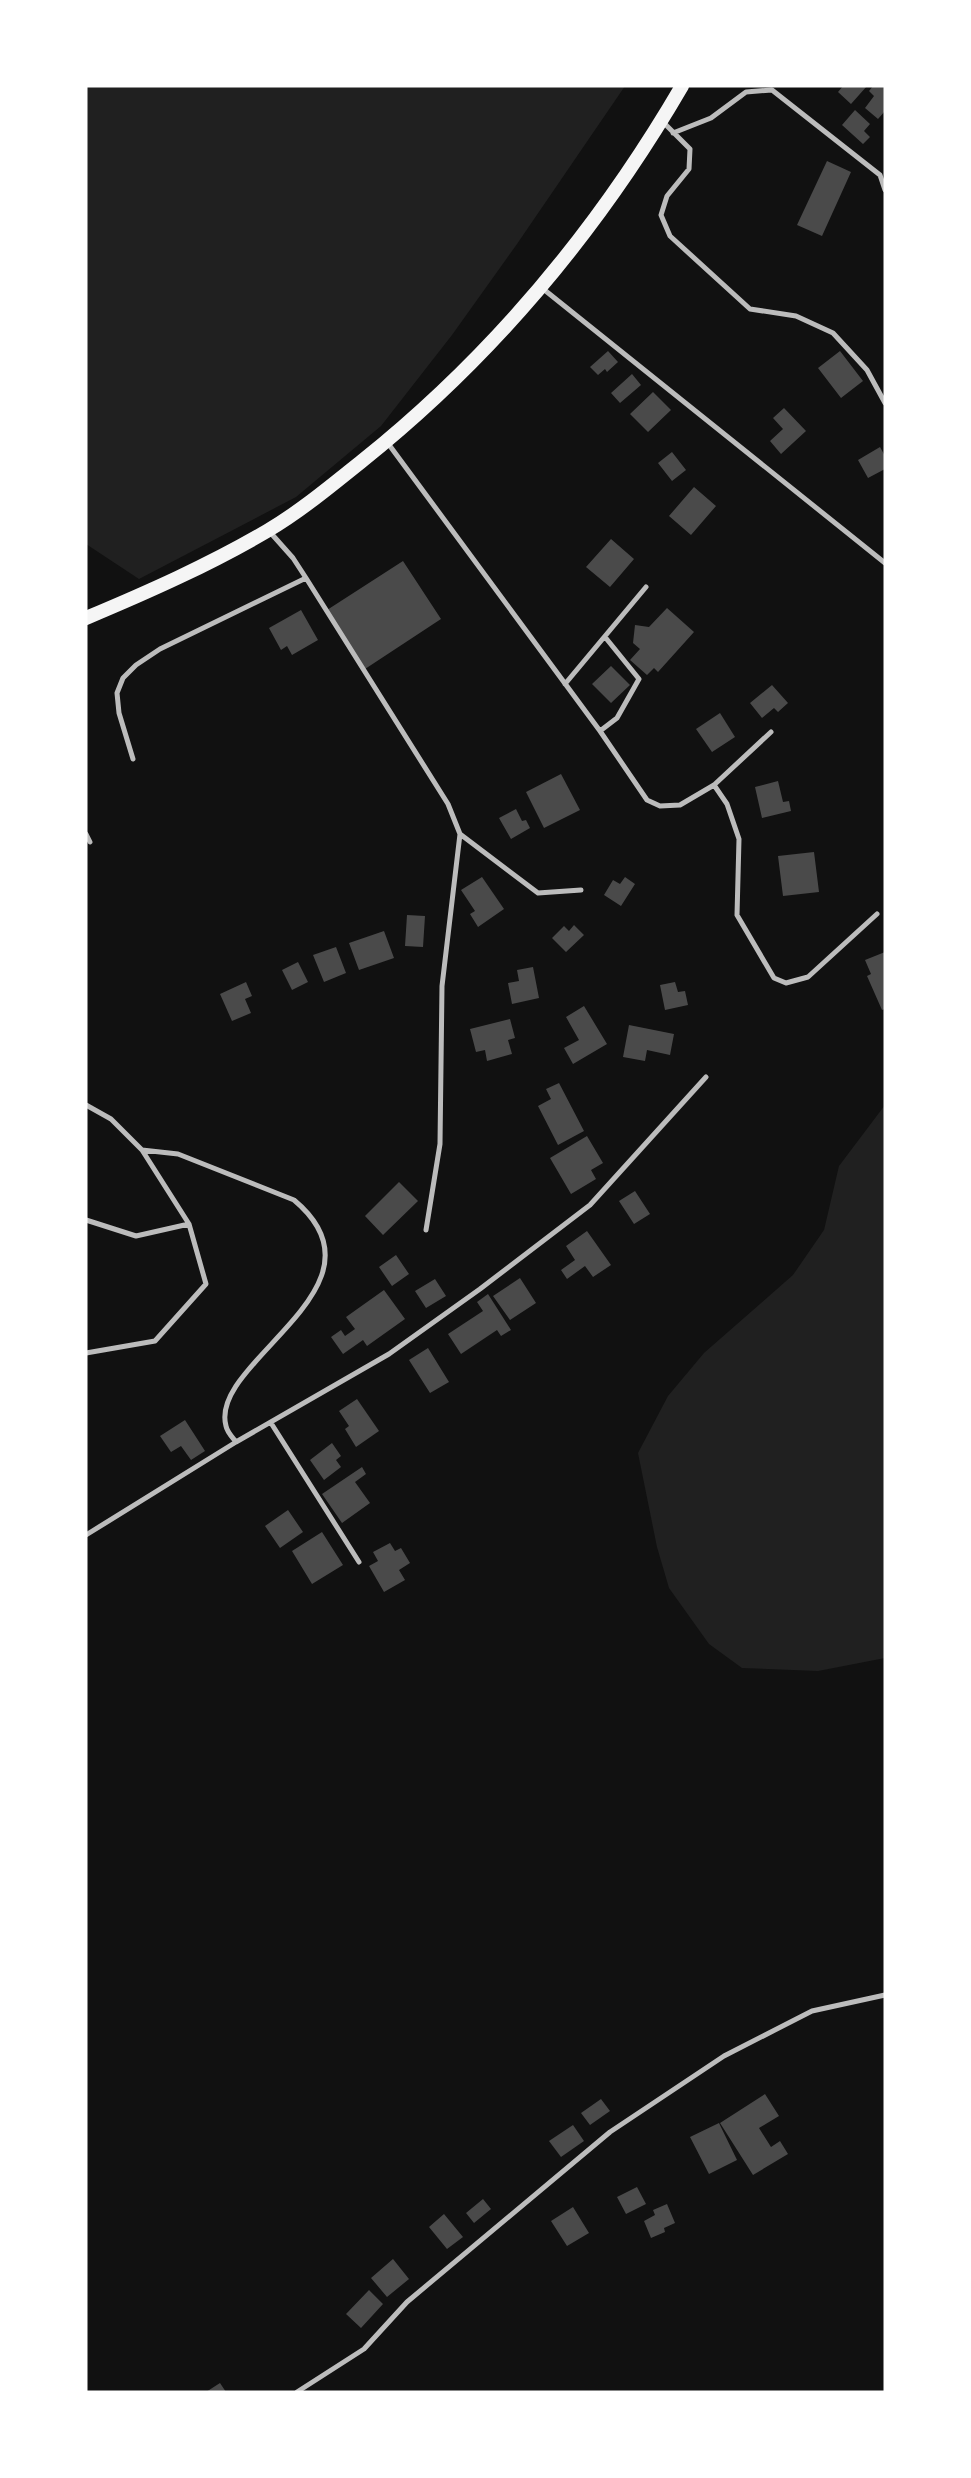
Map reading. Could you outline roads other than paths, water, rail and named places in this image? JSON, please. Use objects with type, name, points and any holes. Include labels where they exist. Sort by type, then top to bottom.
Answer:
[{"type":"highway","points":[[86,618],[167,584],[268,530],[325,490],[387,441],[467,367],[541,287],[605,206],[662,120],[682,86]]},
{"type":"street","points":[[674,133],[711,118],[746,92],[772,90],[880,175],[885,190]]},
{"type":"street","points":[[662,120],[690,149],[689,169],[667,196],[661,215],[670,236],[750,309],[796,316],[833,333],[867,370],[885,403]]},
{"type":"street","points":[[541,287],[885,563]]},
{"type":"street","points":[[387,441],[566,684],[647,800],[654,804],[670,807],[680,805],[714,785],[771,732]]},
{"type":"street","points":[[268,530],[293,558],[306,578],[448,804],[460,834],[442,986],[440,1144],[426,1230]]},
{"type":"street","points":[[133,759],[119,714],[117,693],[123,678],[136,665],[160,650],[306,578]]},
{"type":"street","points":[[566,684],[646,587]]},
{"type":"street","points":[[600,731],[617,718],[639,679],[605,637]]},
{"type":"street","points":[[714,785],[727,804],[739,839],[737,915],[774,978],[786,984],[808,977],[877,914]]},
{"type":"street","points":[[86,834],[90,842]]},
{"type":"street","points":[[460,834],[538,893],[581,890]]},
{"type":"street","points":[[86,1535],[236,1442],[389,1354],[480,1289],[590,1205],[706,1077]]},
{"type":"street","points":[[86,1105],[111,1118],[142,1150],[189,1224],[206,1284],[154,1342],[86,1353]]},
{"type":"street","points":[[142,1150],[178,1154],[294,1200],[305,1209],[316,1225],[325,1247],[324,1266],[318,1283],[296,1320],[241,1378],[227,1405],[226,1427],[236,1442]]},
{"type":"street","points":[[86,1220],[136,1236],[189,1224]]},
{"type":"street","points":[[271,1423],[359,1562]]},
{"type":"street","points":[[297,2392],[364,2349],[407,2302],[610,2132],[724,2056],[812,2011],[885,1996]]}]
